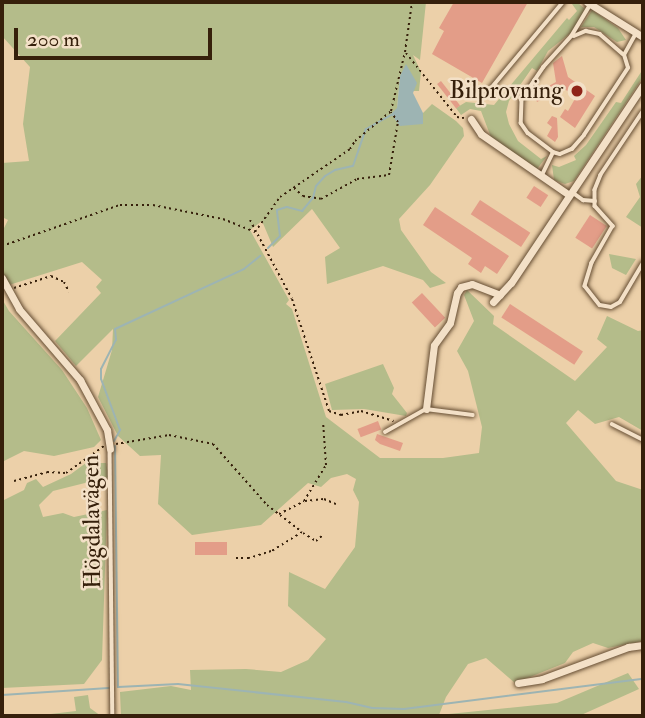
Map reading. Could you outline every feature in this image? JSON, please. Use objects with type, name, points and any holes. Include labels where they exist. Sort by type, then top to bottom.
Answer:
[{"type":"street","points":[[589,3],[640,35]]},
{"type":"street","points":[[493,302],[511,283],[643,85]]},
{"type":"street","points":[[471,118],[481,134],[570,193]]},
{"type":"street","name":"Högdalavägen","points":[[2,278],[19,309],[80,380],[107,430],[110,447]]},
{"type":"street","points":[[426,409],[432,355],[438,336],[450,323],[457,293],[466,285],[472,284],[500,295]]},
{"type":"street","points":[[517,683],[542,679],[628,647],[643,645]]},
{"type":"lane","points":[[487,93],[563,2]]},
{"type":"lane","points":[[572,36],[586,31],[600,34],[624,55],[628,68],[584,135],[572,149],[560,154],[553,152],[528,133],[521,123],[522,100],[544,67],[572,36],[589,3]]},
{"type":"lane","points":[[624,55],[640,35]]},
{"type":"lane","points":[[643,112],[601,175],[594,201],[599,211],[614,226],[592,263],[585,286],[592,298],[611,307],[620,302],[643,263]]},
{"type":"lane","points":[[541,176],[553,152]]},
{"type":"lane","points":[[570,193],[583,200],[594,201]]},
{"type":"lane","points":[[385,432],[426,409],[473,415]]},
{"type":"lane","points":[[612,424],[643,440]]},
{"type":"lane","name":"Högdalavägen","points":[[110,447],[113,716]]},
{"type":"path","points":[[255,232],[280,197],[349,149],[391,112],[405,52],[412,2]]},
{"type":"path","points":[[405,52],[457,117],[471,118]]},
{"type":"path","points":[[293,187],[303,196],[321,199],[340,186],[369,177],[389,175],[398,122],[391,112]]},
{"type":"path","points":[[2,246],[120,205],[153,205],[223,219],[255,232]]},
{"type":"path","points":[[250,220],[292,299],[329,411],[341,415],[361,411],[401,423]]},
{"type":"path","points":[[9,290],[51,276],[64,282],[69,292]]},
{"type":"path","points":[[304,501],[326,465],[323,421]]},
{"type":"path","points":[[14,481],[47,472],[66,472],[97,448],[169,435],[213,444],[267,505],[316,541],[322,537]]},
{"type":"path","points":[[279,514],[304,501],[324,499],[336,504]]},
{"type":"path","points":[[232,558],[249,558],[271,551],[302,532]]},
{"type":"green space","points":[[2,2],[426,2],[420,60],[413,55],[421,72],[419,91],[413,91],[400,76],[397,108],[423,124],[423,113],[432,104],[463,128],[464,136],[430,185],[399,219],[401,230],[431,272],[446,283],[430,288],[423,280],[383,266],[327,284],[325,257],[340,248],[312,209],[273,247],[262,221],[250,230],[289,300],[286,304],[292,309],[326,417],[380,458],[443,458],[479,453],[482,427],[468,371],[457,351],[474,321],[464,295],[467,290],[494,316],[493,324],[575,381],[607,347],[597,339],[607,316],[638,331],[643,330],[643,431],[619,417],[595,424],[578,410],[566,423],[616,481],[643,490],[643,641],[608,648],[593,643],[573,652],[565,663],[515,683],[486,658],[468,664],[446,697],[439,715],[557,703],[628,673],[639,689],[579,716],[121,716],[120,692],[171,686],[191,690],[190,670],[246,669],[281,672],[308,660],[326,639],[288,606],[289,572],[325,589],[355,547],[359,502],[353,490],[356,479],[347,474],[331,478],[321,487],[308,483],[261,525],[192,535],[158,504],[161,455],[140,456],[118,436],[98,397],[112,350],[113,329],[76,366],[55,341],[101,293],[96,287],[102,280],[82,262],[9,285],[2,271],[2,232],[8,220],[2,217],[2,163],[29,161],[23,124],[30,67],[2,36]]},
{"type":"green space","points":[[578,3],[585,9],[573,31],[548,51],[537,71],[532,68],[509,101],[506,112],[518,141],[541,159],[547,156],[537,169],[492,140],[481,111],[470,109],[461,115],[456,108],[466,102],[494,105],[567,18],[569,20],[577,11],[572,4]]},
{"type":"green space","points":[[592,10],[618,28],[626,40],[617,42],[594,27],[581,27]]},
{"type":"green space","points":[[643,69],[643,77],[574,181],[565,184],[554,180],[552,165],[559,167],[576,160],[574,156],[586,145],[616,102],[621,103]]},
{"type":"green space","points":[[643,175],[643,228],[626,217],[640,197],[636,184]]},
{"type":"green space","points":[[609,254],[636,259],[626,275],[612,268]]},
{"type":"green space","points":[[2,299],[9,311],[62,370],[87,408],[101,440],[94,447],[54,456],[24,451],[2,462]]},
{"type":"green space","points":[[383,364],[394,388],[392,394],[407,413],[406,416],[364,409],[332,410],[325,384]]},
{"type":"green space","points":[[98,454],[99,463],[106,463],[109,477],[53,491],[39,505],[43,517],[63,513],[74,517],[107,510],[102,660],[84,684],[2,688],[2,501],[24,490],[27,483],[36,479],[43,487],[71,474]]},
{"type":"green space","points":[[88,695],[90,708],[101,716],[34,716],[76,711],[74,697]]},
{"type":"water","points":[[406,64],[417,83],[413,93],[423,113],[423,124],[400,126],[391,114],[397,108],[400,76]]},
{"type":"building","points":[[454,2],[528,2],[482,83],[432,54],[444,31],[439,28]]},
{"type":"building","name":"Bilprovning","points":[[562,56],[568,77],[595,96],[575,128],[560,117],[565,109],[568,111],[576,97],[563,88],[537,102],[534,94],[556,82],[553,63]]},
{"type":"building","points":[[441,81],[460,105],[456,109],[437,84]]},
{"type":"building","name":"Bilprovning","points":[[552,116],[557,118],[558,137],[555,142],[547,136],[552,127],[547,123]]},
{"type":"building","points":[[534,186],[548,195],[541,207],[526,198]]},
{"type":"building","points":[[480,200],[530,233],[521,247],[471,214]]},
{"type":"building","points":[[435,207],[509,256],[497,274],[485,266],[481,273],[468,264],[472,258],[423,225]]},
{"type":"building","points":[[590,215],[607,226],[592,249],[575,238]]},
{"type":"building","points":[[422,293],[445,318],[435,327],[412,303]]},
{"type":"building","points":[[510,304],[583,351],[574,365],[501,317]]},
{"type":"building","points":[[378,421],[381,429],[361,437],[357,429]]},
{"type":"building","points":[[377,434],[403,443],[400,451],[380,444],[375,440]]},
{"type":"building","points":[[195,542],[227,542],[227,555],[195,555]]},
{"type":"waterway","points":[[268,248],[280,236],[277,210],[287,207],[302,211],[325,176],[335,170],[353,166],[366,129],[391,115]]},
{"type":"waterway","points":[[114,441],[120,430],[101,379],[101,369],[116,340],[115,329],[244,269],[260,256]]},
{"type":"waterway","points":[[115,446],[118,687],[178,684],[346,702],[372,708],[404,709],[643,679]]},
{"type":"waterway","points":[[2,695],[109,688]]},
{"type":"place","name":"Bilprovning","points":[[577,91]]}]
